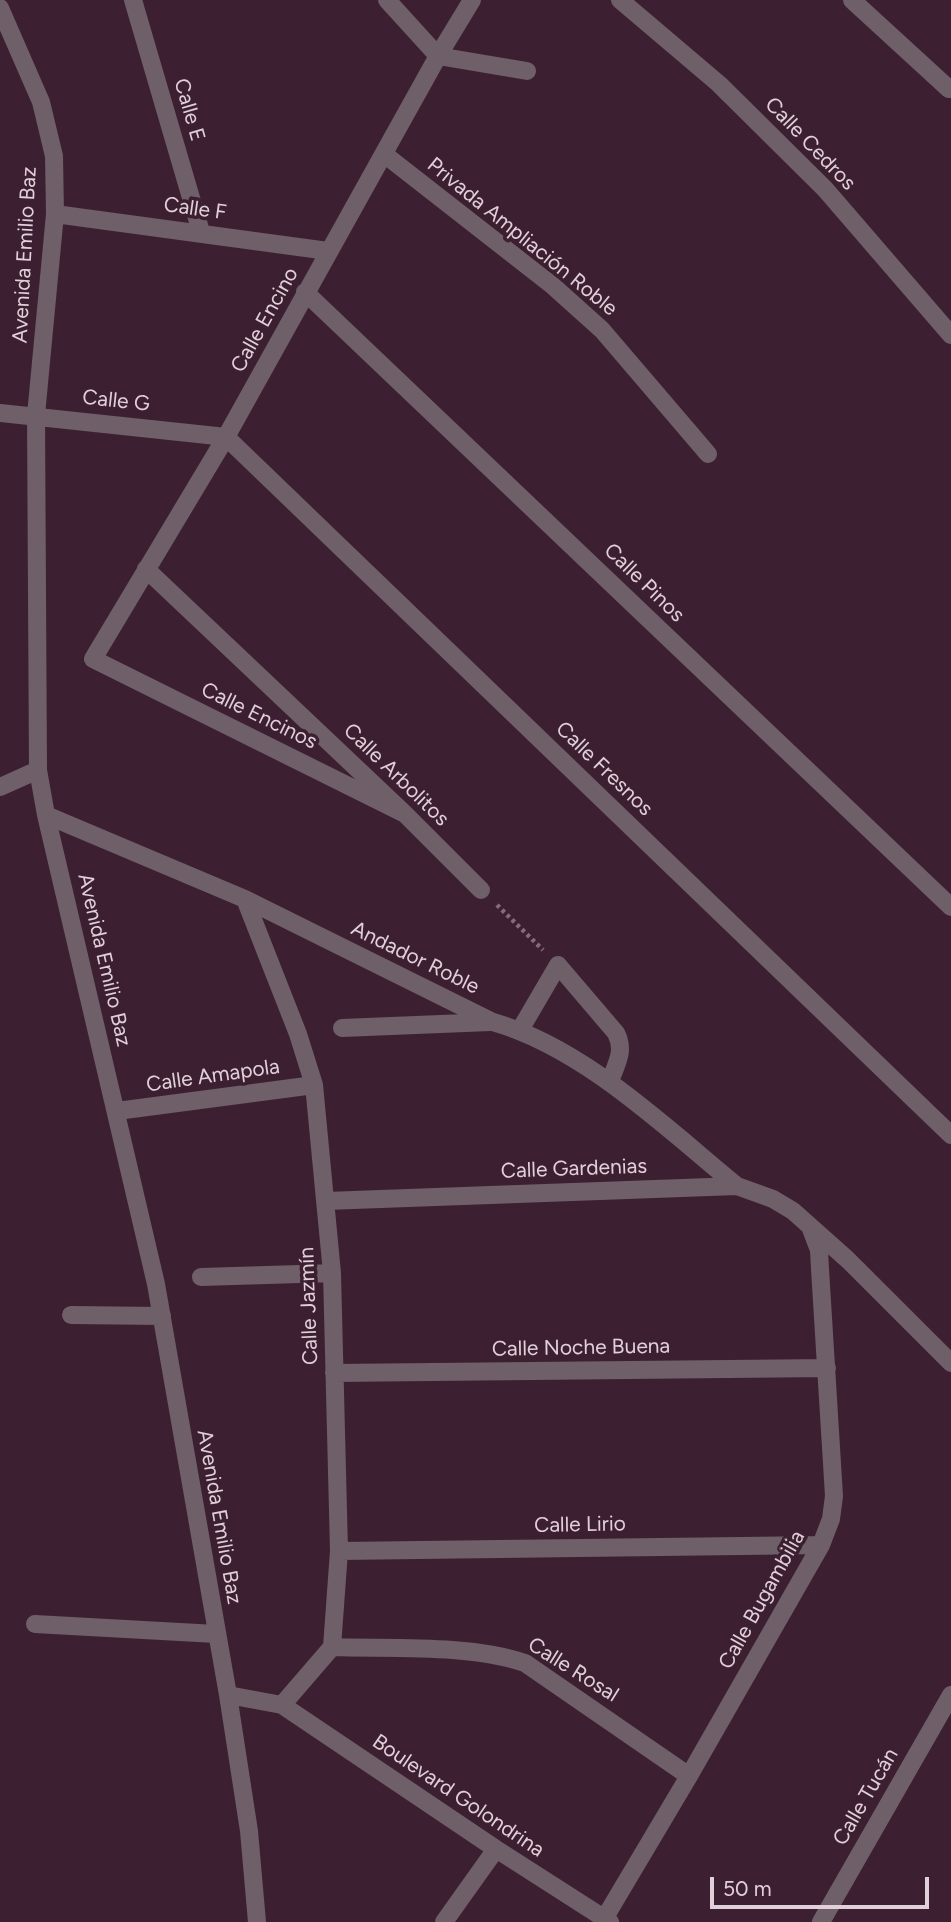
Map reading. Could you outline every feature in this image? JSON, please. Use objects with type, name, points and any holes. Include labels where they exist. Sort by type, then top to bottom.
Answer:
[{"type":"street","name":"Calle E","points":[[133,0],[201,232]]},
{"type":"street","points":[[387,0],[438,56],[527,71]]},
{"type":"street","name":"Calle Encino","points":[[93,659],[226,437],[328,251],[472,0]]},
{"type":"street","name":"Calle Cedros","points":[[620,0],[719,84],[825,189],[951,335]]},
{"type":"street","points":[[852,0],[949,89]]},
{"type":"street","name":"Avenida Emilio Baz","points":[[0,8],[41,102],[54,156],[55,214],[36,415],[38,770],[162,1316],[228,1695],[249,1831],[257,1922]]},
{"type":"street","name":"Privada Ampliación Roble","points":[[384,154],[553,286],[602,330],[708,454]]},
{"type":"street","name":"Calle F","points":[[55,214],[328,251]]},
{"type":"street","name":"Calle Pinos","points":[[305,292],[951,906]]},
{"type":"street","name":"Calle G","points":[[0,412],[226,437]]},
{"type":"street","name":"Calle Fresnos","points":[[226,437],[951,1135]]},
{"type":"street","name":"Calle Arbolitos","points":[[146,569],[405,814],[481,890]]},
{"type":"street","name":"Calle Encinos","points":[[93,659],[405,814]]},
{"type":"street","points":[[0,787],[38,770]]},
{"type":"street","name":"Andador Roble","points":[[47,815],[245,899],[493,1022],[520,1030],[610,1081],[737,1186]]},
{"type":"street","name":"Calle Jazmín","points":[[245,899],[298,1034],[314,1085],[332,1273],[339,1551],[332,1647]]},
{"type":"street","points":[[520,1030],[558,965],[616,1032],[621,1043],[621,1054],[610,1081]]},
{"type":"street","points":[[342,1028],[493,1022]]},
{"type":"street","name":"Calle Amapola","points":[[117,1111],[314,1085]]},
{"type":"street","name":"Calle Gardenias","points":[[326,1200],[737,1186],[773,1199],[793,1211],[811,1229]]},
{"type":"street","points":[[811,1229],[848,1260],[951,1363]]},
{"type":"street","name":"Calle Bugambilia","points":[[607,1920],[821,1545],[831,1519],[834,1496],[819,1250],[811,1229]]},
{"type":"street","points":[[201,1277],[332,1273]]},
{"type":"street","points":[[71,1315],[162,1316]]},
{"type":"street","name":"Calle Noche Buena","points":[[334,1373],[827,1368]]},
{"type":"street","name":"Calle Lirio","points":[[339,1551],[821,1545]]},
{"type":"street","points":[[35,1623],[216,1634]]},
{"type":"street","points":[[228,1695],[282,1705],[332,1647]]},
{"type":"street","name":"Calle Rosal","points":[[332,1647],[476,1651],[502,1655],[525,1663],[689,1776]]},
{"type":"street","name":"Calle Tucán","points":[[821,1922],[951,1695]]},
{"type":"street","name":"Boulevard Golondrina","points":[[282,1705],[607,1920]]},
{"type":"street","points":[[444,1922],[496,1849]]},
{"type":"path","points":[[481,890],[558,965]]}]
